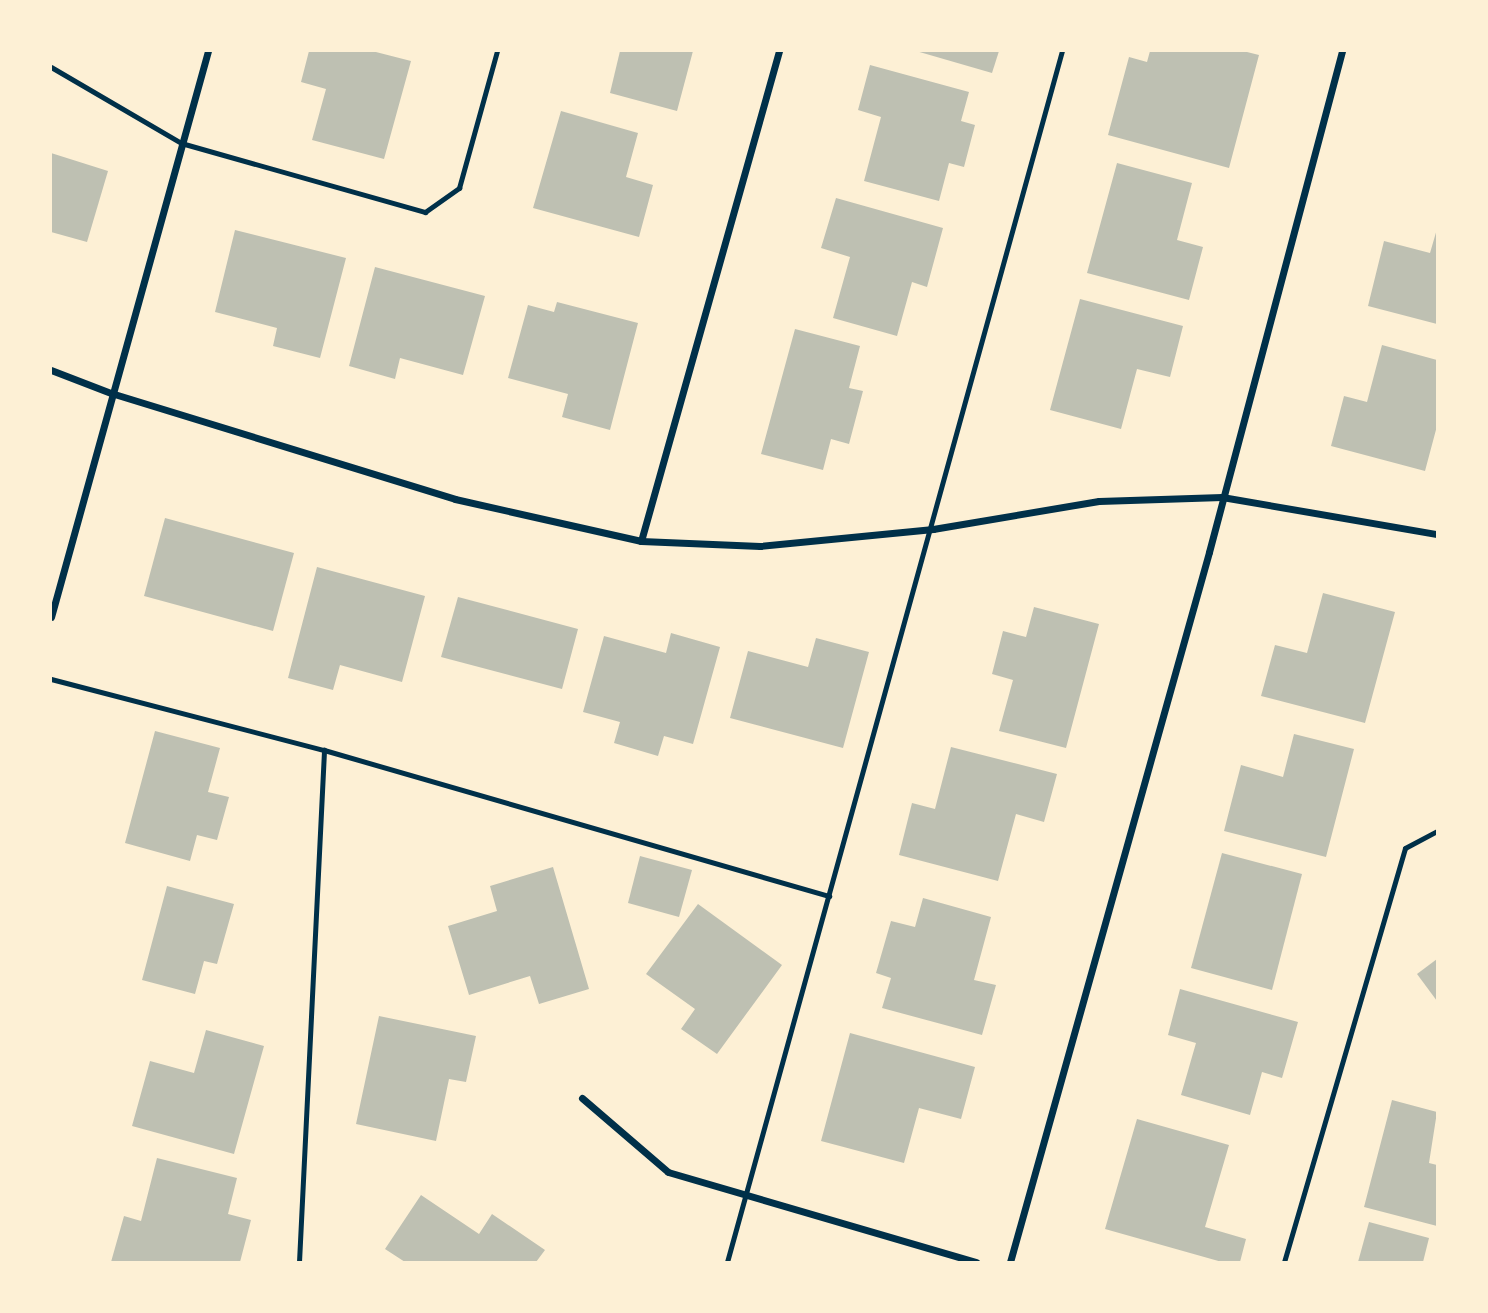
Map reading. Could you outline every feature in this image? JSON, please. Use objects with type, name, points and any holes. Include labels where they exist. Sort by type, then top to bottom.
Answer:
[{"type":"street","points":[[51,617],[208,51]]},
{"type":"street","points":[[641,541],[779,51]]},
{"type":"street","points":[[1010,1262],[1222,497],[1342,51]]},
{"type":"street","points":[[51,370],[111,393],[455,499],[641,541],[760,546],[933,529],[1099,501],[1222,497],[1437,534]]},
{"type":"street","points":[[582,1098],[668,1172],[976,1262]]},
{"type":"lane","points":[[51,67],[181,143],[425,212],[459,188],[497,51]]},
{"type":"lane","points":[[726,1262],[933,529],[1062,51]]},
{"type":"lane","points":[[51,679],[324,750],[829,896]]},
{"type":"lane","points":[[299,1262],[324,750]]},
{"type":"lane","points":[[1284,1262],[1405,848],[1437,831]]},
{"type":"building","points":[[309,51],[372,51],[411,61],[384,159],[312,140],[326,89],[301,82]]},
{"type":"building","points":[[620,51],[693,51],[677,111],[610,93]]},
{"type":"building","points":[[916,51],[999,51],[992,73]]},
{"type":"building","points":[[1150,51],[1243,51],[1259,55],[1229,168],[1108,135],[1129,57],[1147,62]]},
{"type":"building","points":[[870,65],[969,92],[961,121],[975,125],[964,167],[949,163],[939,201],[864,181],[881,117],[858,110]]},
{"type":"building","points":[[561,111],[638,133],[626,177],[653,185],[639,237],[533,208]]},
{"type":"building","points":[[51,153],[108,171],[87,242],[51,232]]},
{"type":"building","points":[[1117,163],[1192,183],[1177,240],[1203,247],[1189,300],[1087,273]]},
{"type":"building","points":[[836,198],[943,228],[927,287],[912,282],[897,336],[833,318],[850,257],[821,248]]},
{"type":"building","points":[[1437,229],[1437,324],[1368,306],[1384,241],[1430,253]]},
{"type":"building","points":[[235,230],[346,258],[320,358],[273,346],[277,328],[215,312]]},
{"type":"building","points":[[375,267],[485,296],[463,375],[400,358],[395,379],[349,366]]},
{"type":"building","points":[[1080,299],[1183,326],[1170,377],[1137,369],[1121,429],[1050,410]]},
{"type":"building","points":[[557,302],[638,323],[610,430],[562,417],[568,394],[508,378],[528,305],[554,312]]},
{"type":"building","points":[[795,329],[860,346],[849,388],[863,391],[849,444],[831,439],[823,470],[761,454]]},
{"type":"building","points":[[1382,345],[1437,360],[1437,426],[1425,471],[1331,446],[1344,396],[1367,402]]},
{"type":"building","points":[[165,518],[294,553],[273,631],[144,596]]},
{"type":"building","points":[[317,567],[425,596],[402,682],[340,665],[333,690],[288,678]]},
{"type":"building","points":[[1323,593],[1395,612],[1365,723],[1261,696],[1275,645],[1307,653]]},
{"type":"building","points":[[458,597],[578,629],[562,689],[441,657]]},
{"type":"building","points":[[1034,607],[1099,624],[1066,748],[999,731],[1013,680],[992,674],[1003,631],[1026,637]]},
{"type":"building","points":[[671,633],[720,647],[693,744],[664,736],[658,756],[614,743],[620,722],[583,712],[604,636],[666,653]]},
{"type":"building","points":[[816,638],[869,652],[843,748],[730,718],[748,651],[808,667]]},
{"type":"building","points":[[155,731],[220,748],[208,792],[229,797],[217,840],[197,835],[190,861],[125,843]]},
{"type":"building","points":[[1294,734],[1354,749],[1326,857],[1224,831],[1241,765],[1283,777]]},
{"type":"building","points":[[951,747],[1057,774],[1044,822],[1016,814],[998,881],[899,855],[912,803],[935,809]]},
{"type":"building","points":[[1222,853],[1302,874],[1272,990],[1191,968]]},
{"type":"building","points":[[640,856],[692,870],[679,917],[628,903]]},
{"type":"building","points":[[553,867],[589,989],[539,1004],[530,976],[469,995],[448,926],[497,911],[490,886]]},
{"type":"building","points":[[167,886],[234,904],[217,964],[204,961],[195,994],[142,980]]},
{"type":"building","points":[[923,898],[991,917],[974,980],[996,985],[982,1035],[882,1008],[891,978],[876,973],[891,921],[915,927]]},
{"type":"building","points":[[698,904],[782,965],[717,1054],[681,1029],[695,1009],[646,974]]},
{"type":"building","points":[[1437,959],[1437,1001],[1417,974]]},
{"type":"building","points":[[1180,989],[1298,1022],[1282,1078],[1262,1072],[1250,1115],[1181,1095],[1196,1043],[1168,1035]]},
{"type":"building","points":[[379,1016],[476,1036],[466,1082],[449,1079],[436,1141],[356,1124]]},
{"type":"building","points":[[206,1030],[264,1046],[234,1154],[132,1126],[150,1061],[194,1073]]},
{"type":"building","points":[[850,1033],[975,1067],[961,1119],[919,1108],[904,1163],[821,1141]]},
{"type":"building","points":[[1392,1100],[1437,1112],[1429,1163],[1437,1165],[1437,1226],[1364,1207]]},
{"type":"building","points":[[1137,1119],[1229,1145],[1205,1227],[1246,1239],[1240,1262],[1222,1262],[1105,1229]]},
{"type":"building","points":[[157,1158],[237,1178],[228,1214],[251,1220],[240,1262],[111,1262],[124,1216],[141,1221]]},
{"type":"building","points":[[421,1195],[479,1234],[492,1214],[545,1250],[536,1262],[405,1262],[385,1249]]},
{"type":"building","points":[[1369,1222],[1429,1238],[1423,1262],[1358,1262]]}]
